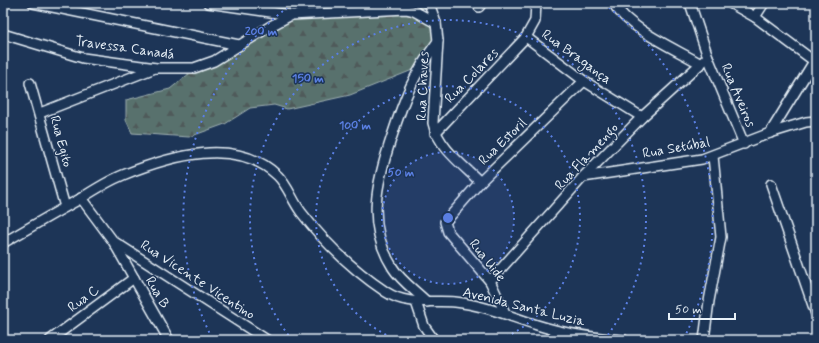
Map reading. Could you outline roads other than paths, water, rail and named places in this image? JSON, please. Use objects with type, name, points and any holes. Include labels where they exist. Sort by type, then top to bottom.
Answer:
[{"type":"street","points":[[33,3],[239,45]]},
{"type":"street","points":[[208,3],[291,15],[408,8]]},
{"type":"street","points":[[397,3],[436,22]]},
{"type":"street","name":"Rua Chaves","points":[[429,3],[436,22],[438,41],[433,122],[435,133],[441,142],[480,182]]},
{"type":"street","name":"Rua Bragança","points":[[536,3],[535,21],[526,37],[584,81],[642,116]]},
{"type":"street","name":"Rua Aveiros","points":[[613,3],[623,16],[637,27],[704,60],[744,144]]},
{"type":"street","points":[[690,3],[704,60]]},
{"type":"street","points":[[730,3],[756,17],[815,60],[770,133]]},
{"type":"street","points":[[756,17],[764,3]]},
{"type":"street","name":"Travessa Canadá","points":[[3,34],[83,58],[156,68],[181,69],[205,65],[291,15]]},
{"type":"street","name":"Rua Colares","points":[[435,133],[526,37]]},
{"type":"street","points":[[427,302],[400,277],[387,257],[378,232],[376,202],[378,182],[383,163],[404,99],[420,66],[438,41]]},
{"type":"street","name":"Rua Flamengo","points":[[490,281],[583,177],[642,116],[704,60]]},
{"type":"street","points":[[40,113],[156,68]]},
{"type":"street","name":"Rua Estoril","points":[[445,226],[446,219],[480,182],[584,81]]},
{"type":"street","name":"Rua Egito","points":[[30,83],[40,113],[65,207]]},
{"type":"street","name":"Rua Setúbal","points":[[583,177],[713,156],[770,133],[806,122],[816,122]]},
{"type":"street","name":"Avenida Santa Luzia","points":[[3,243],[122,175],[173,159],[192,155],[221,153],[243,155],[262,163],[280,178],[298,208],[310,224],[340,256],[386,292],[399,298],[416,302],[456,302],[506,313],[558,331],[606,339],[624,340]]},
{"type":"street","points":[[704,340],[709,301],[721,237],[713,156]]},
{"type":"street","points":[[771,184],[815,311]]},
{"type":"street","name":"Rua B","points":[[81,198],[113,241],[169,340]]},
{"type":"street","name":"Rua Uide","points":[[445,226],[448,232],[490,281],[506,313]]},
{"type":"street","name":"Rua Vicente Vicentino","points":[[113,241],[267,340]]},
{"type":"street","name":"Rua C","points":[[50,340],[134,278]]},
{"type":"street","points":[[416,302],[421,319],[434,340]]}]
